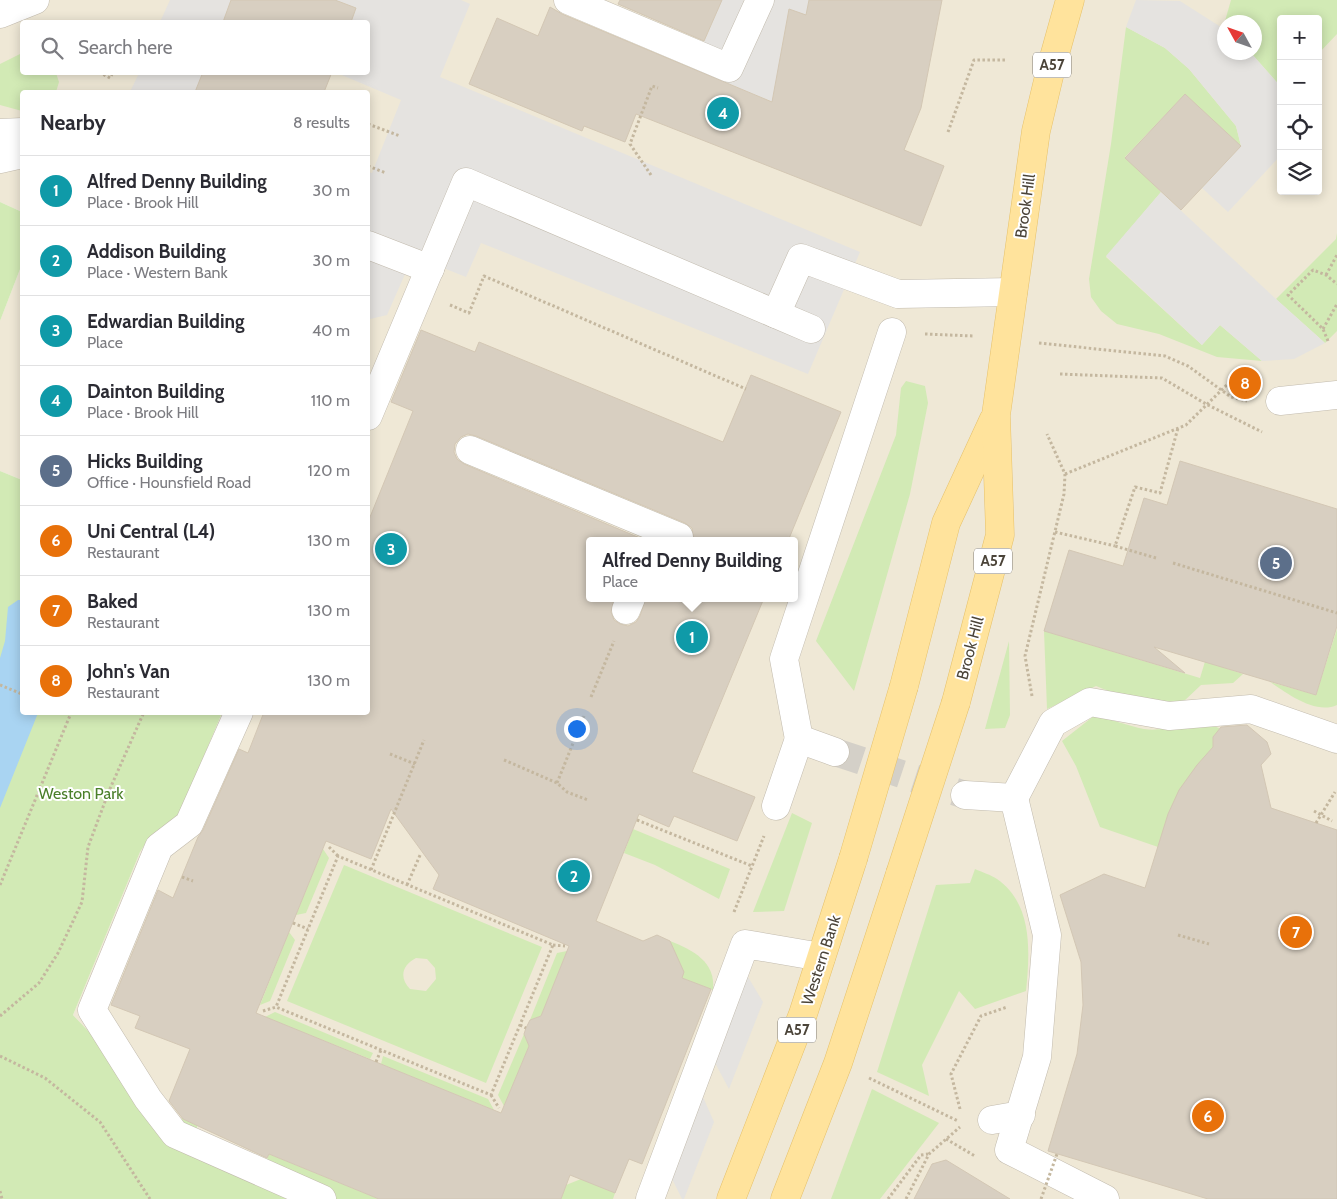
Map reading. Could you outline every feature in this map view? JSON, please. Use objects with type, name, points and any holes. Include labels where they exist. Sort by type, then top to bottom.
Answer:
[{"type":"main road","name":"Brook Hill","points":[[785,1199],[838,1063],[956,702],[1000,535],[996,415],[1036,131],[1050,68],[1070,0]]},
{"type":"main road","name":"Brook Hill","points":[[853,859],[904,686],[946,524],[996,415]]},
{"type":"main road","name":"Western Bank","points":[[731,1199],[803,1014],[853,859]]},
{"type":"street","points":[[0,14],[35,0]]},
{"type":"street","points":[[568,0],[729,68],[760,0]]},
{"type":"street","points":[[0,133],[20,132]]},
{"type":"street","points":[[0,159],[20,154]]},
{"type":"street","points":[[370,411],[466,182],[812,329]]},
{"type":"street","points":[[370,246],[425,280]]},
{"type":"street","points":[[776,314],[801,258],[898,294],[1013,292]]},
{"type":"street","points":[[776,806],[799,739],[784,659],[892,332]]},
{"type":"street","points":[[1280,401],[1337,395]]},
{"type":"street","points":[[470,450],[664,536]]},
{"type":"street","points":[[1105,1199],[1009,1150],[1037,1057],[1047,935],[1014,798],[1053,723],[1090,702],[1169,716],[1251,709],[1337,739]]},
{"type":"street","points":[[238,715],[189,824],[159,847],[92,1010],[148,1099],[175,1134],[322,1199]]},
{"type":"street","points":[[799,739],[835,752]]},
{"type":"street","points":[[965,794],[1014,798]]},
{"type":"street","points":[[650,1199],[745,944],[821,958]]},
{"type":"street","points":[[992,1120],[1021,1115]]},
{"type":"path","points":[[948,132],[974,60],[1005,60]]},
{"type":"path","points":[[651,175],[630,144],[652,86],[658,88]]},
{"type":"path","points":[[370,125],[400,136]]},
{"type":"path","points":[[370,167],[386,173]]},
{"type":"path","points":[[1326,275],[1337,254]]},
{"type":"path","points":[[1328,341],[1323,329],[1288,295],[1313,270],[1326,275],[1337,284]]},
{"type":"path","points":[[425,280],[469,313],[484,276],[746,389]]},
{"type":"path","points":[[1323,329],[1337,304]]},
{"type":"path","points":[[1066,347],[1165,356],[1188,366],[1231,397],[1256,404],[1280,401]]},
{"type":"path","points":[[1065,474],[1186,424],[1243,369],[1280,401]]},
{"type":"path","points":[[1060,374],[1162,378],[1206,404],[1262,432],[1280,401]]},
{"type":"path","points":[[1115,546],[1135,487],[1160,494],[1178,428]]},
{"type":"path","points":[[1041,746],[1025,656],[1064,494],[1065,474],[1047,434]]},
{"type":"path","points":[[1055,532],[1156,558]]},
{"type":"path","points":[[1173,563],[1337,613]]},
{"type":"path","points":[[591,697],[610,651]]},
{"type":"path","points":[[0,685],[20,693]]},
{"type":"path","points":[[0,885],[70,715]]},
{"type":"path","points":[[0,1016],[38,982],[58,953],[82,902],[88,847],[109,791],[143,715]]},
{"type":"path","points":[[557,783],[584,716]]},
{"type":"path","points":[[371,870],[424,740]]},
{"type":"path","points":[[390,754],[415,764]]},
{"type":"path","points":[[504,760],[557,783],[567,792],[588,800]]},
{"type":"path","points":[[1316,823],[1335,792]]},
{"type":"path","points":[[1314,811],[1332,821]]},
{"type":"path","points":[[636,820],[752,866]]},
{"type":"path","points":[[329,847],[338,856],[371,870],[553,945],[565,946]]},
{"type":"path","points":[[736,906],[759,849]]},
{"type":"path","points":[[407,885],[421,853]]},
{"type":"path","points":[[276,1007],[338,856]]},
{"type":"path","points":[[293,923],[308,929]]},
{"type":"path","points":[[1178,935],[1209,944]]},
{"type":"path","points":[[491,1095],[553,945]]},
{"type":"path","points":[[964,1124],[951,1074],[981,1016],[1042,995]]},
{"type":"path","points":[[262,1012],[276,1007],[491,1095],[499,1108]]},
{"type":"path","points":[[520,1025],[526,1028]]},
{"type":"path","points":[[376,1062],[381,1050]]},
{"type":"path","points":[[0,1056],[45,1078],[100,1122],[150,1199]]},
{"type":"path","points":[[866,1077],[964,1124]]},
{"type":"path","points":[[906,1199],[928,1154],[964,1124]]},
{"type":"path","points":[[888,1199],[921,1155],[928,1154]]},
{"type":"path","points":[[1041,1199],[1057,1154]]},
{"type":"path","points":[[0,1191],[2,1199]]},
{"type":"shaded area","points":[[35,0],[1337,0],[1337,1199],[379,1199],[269,1154],[265,1164],[194,1136],[198,1126],[165,1112],[73,1015],[140,852],[149,838],[180,813],[221,715],[370,715],[370,90],[20,90],[20,211],[0,202],[0,14]]},
{"type":"shaded area","points":[[170,0],[231,0],[224,20],[161,20]]},
{"type":"shaded area","points":[[335,0],[461,0],[470,4],[440,77],[860,252],[808,374],[481,243],[466,277],[413,256],[387,315],[370,319],[370,172],[372,173],[401,100],[342,75],[370,75],[370,20],[352,20],[356,8]]},
{"type":"shaded area","points":[[722,0],[809,0],[806,15],[789,9],[781,51],[801,58],[834,127],[692,69]]},
{"type":"shaded area","points":[[1136,0],[1180,1],[1217,25],[1217,60],[1257,60],[1277,82],[1277,159],[1228,212],[1202,188],[1241,146],[1236,126],[1189,69],[1165,48],[1126,27]]},
{"type":"shaded area","points":[[138,75],[202,75],[196,90],[131,90]]},
{"type":"shaded area","points":[[1161,192],[1325,343],[1294,359],[1262,361],[1220,325],[1202,345],[1106,256]]},
{"type":"shaded area","points":[[20,269],[20,479],[0,471],[0,321]]},
{"type":"shaded area","points":[[748,977],[763,1002],[729,1089],[714,1061]]},
{"type":"shaded area","points":[[703,1097],[714,1122],[684,1199],[682,1199],[671,1177]]},
{"type":"green space","points":[[1231,0],[1337,0],[1337,34],[1322,50],[1322,15],[1277,15],[1277,82],[1257,60],[1262,60],[1262,15],[1227,15]]},
{"type":"green space","points":[[1126,27],[1165,48],[1189,69],[1236,126],[1241,146],[1185,94],[1125,157],[1161,192],[1106,257],[1202,345],[1220,325],[1262,361],[1217,357],[1159,334],[1117,324],[1101,311],[1091,297],[1089,279],[1111,144]]},
{"type":"green space","points":[[20,54],[20,75],[57,75],[59,82],[57,90],[20,90],[20,110],[0,105],[0,64]]},
{"type":"green space","points":[[0,202],[20,211],[20,269],[0,321]]},
{"type":"green space","points":[[1337,233],[1337,331],[1325,343],[1276,299],[1336,239]]},
{"type":"green space","points":[[906,381],[925,386],[928,403],[910,494],[854,691],[816,641],[896,435],[901,388]]},
{"type":"green space","name":"Weston Park","points":[[0,471],[20,479],[20,715],[221,715],[180,813],[149,838],[140,852],[73,1015],[165,1112],[198,1125],[194,1136],[265,1164],[269,1154],[379,1199],[0,1199]]},
{"type":"green space","points":[[1225,596],[1222,667],[1243,674],[1233,683],[1201,685],[1183,702],[1143,705],[1096,686],[1047,709],[1044,631],[1200,678]]},
{"type":"green space","points":[[1337,629],[1337,705],[1320,707],[1311,705],[1293,697],[1270,682],[1316,695]]},
{"type":"green space","points":[[1009,641],[1010,715],[1005,728],[985,729]]},
{"type":"green space","points":[[1095,715],[1144,729],[1154,730],[1202,724],[1212,725],[1221,729],[1213,737],[1214,746],[1195,769],[1180,793],[1158,847],[1100,827],[1076,766],[1062,741]]},
{"type":"green space","points":[[792,813],[812,823],[784,911],[753,912]]},
{"type":"green space","points":[[633,829],[730,869],[719,899],[655,865],[624,853]]},
{"type":"green space","points":[[323,849],[329,858],[306,913],[296,915]]},
{"type":"green space","points":[[344,865],[542,947],[486,1083],[287,1001]],"holes":[[[416,958],[427,959],[435,968],[436,979],[426,991],[410,989],[403,976],[405,968]]]},
{"type":"green space","points":[[975,869],[997,879],[1009,889],[1023,915],[1028,945],[1026,991],[975,1009],[959,991],[922,1065],[929,1096],[877,1072],[936,885],[970,883]]},
{"type":"green space","points":[[289,932],[295,940],[270,1001],[260,1005]]},
{"type":"green space","points":[[670,941],[701,958],[711,972],[713,990],[682,978]]},
{"type":"green space","points":[[567,951],[541,1016],[530,1020],[557,953]]},
{"type":"green space","points":[[275,1012],[373,1053],[370,1059],[265,1017]]},
{"type":"green space","points":[[524,1034],[529,1046],[504,1106],[498,1095]]},
{"type":"green space","points":[[383,1056],[488,1099],[494,1110],[381,1064]]},
{"type":"green space","points":[[872,1089],[939,1123],[880,1199],[831,1199]]},
{"type":"green space","points":[[581,1179],[615,1193],[613,1199],[561,1199],[566,1185]]},
{"type":"water","points":[[20,600],[20,715],[37,715],[0,808],[0,658],[5,641],[8,607]]},
{"type":"building","points":[[231,0],[335,0],[356,8],[352,20],[224,20]]},
{"type":"building","points":[[620,0],[722,0],[704,41],[618,4]]},
{"type":"building","points":[[809,0],[942,0],[921,108],[904,150],[944,166],[921,226],[636,114],[625,142],[584,126],[582,131],[469,84],[497,18],[538,36],[550,7],[562,14],[772,102],[789,9],[806,15]]},
{"type":"building","points":[[202,75],[331,75],[325,90],[196,90]]},
{"type":"building","points":[[1185,94],[1241,146],[1181,210],[1125,158]]},
{"type":"building","points":[[421,330],[475,352],[479,342],[723,442],[751,375],[841,412],[790,537],[693,537],[692,528],[685,523],[476,436],[468,434],[461,437],[455,444],[454,452],[457,459],[464,464],[637,537],[586,537],[586,602],[613,602],[611,612],[614,620],[620,624],[628,626],[636,622],[645,602],[762,602],[692,772],[755,797],[737,841],[674,816],[669,827],[639,814],[596,921],[643,941],[657,935],[670,941],[684,972],[682,978],[711,989],[642,1164],[629,1159],[615,1193],[570,1175],[561,1199],[379,1199],[269,1154],[267,1158],[183,1119],[169,1101],[190,1049],[135,1028],[140,1016],[111,1005],[158,890],[173,898],[198,837],[203,830],[239,749],[248,753],[263,715],[370,715],[370,517],[413,411],[391,402]],"holes":[[[391,809],[439,875],[433,889],[569,946],[541,1016],[530,1020],[526,1028],[524,1034],[529,1046],[501,1113],[256,1013],[326,841],[371,859]]]},
{"type":"building","points":[[1180,461],[1337,509],[1337,626],[1316,695],[1154,647],[1185,673],[1044,631],[1069,550],[1123,566],[1144,498],[1167,505]]},
{"type":"building","points":[[1247,725],[1267,742],[1271,754],[1261,765],[1271,808],[1337,830],[1337,1199],[1208,1199],[1048,1151],[1077,1054],[1083,1005],[1081,962],[1060,895],[1104,874],[1145,888],[1168,814],[1179,790],[1213,747],[1213,737],[1221,727]]},
{"type":"building","points":[[946,1160],[1010,1199],[914,1199],[932,1164]]},
{"type":"tunnel","points":[[835,752],[965,795]]},
{"type":"place","name":"Dainton Building","points":[[723,113]]},
{"type":"place","name":"John's Van","points":[[1245,383]]},
{"type":"place","name":"Edwardian Building","points":[[391,549]]},
{"type":"place","name":"Hicks Building","points":[[1276,563]]},
{"type":"place","name":"Alfred Denny Building","points":[[692,637]]},
{"type":"place","name":"Addison Building","points":[[574,876]]},
{"type":"place","name":"Baked","points":[[1296,932]]},
{"type":"place","name":"Uni Central (L4)","points":[[1208,1116]]}]
